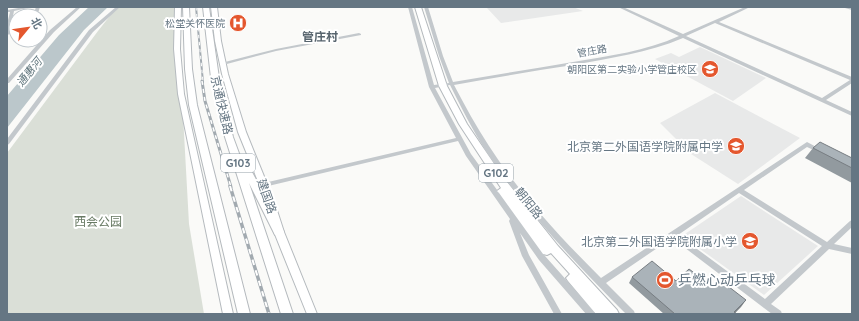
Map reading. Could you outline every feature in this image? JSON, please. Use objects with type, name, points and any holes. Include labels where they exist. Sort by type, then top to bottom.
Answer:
[{"type":"highway","name":"G103","points":[[186,7],[187,47],[193,105],[244,314]]},
{"type":"highway","name":"京通快速路","points":[[206,7],[215,78],[229,137],[287,314]]},
{"type":"highway","name":"朝阳路","points":[[414,7],[441,86],[458,125],[514,209],[545,249],[604,314]]},
{"type":"highway","name":"朝阳路","points":[[418,7],[441,86],[463,124],[500,179],[554,250],[613,314]]},
{"type":"highway","points":[[229,137],[279,232]]},
{"type":"main road","points":[[178,7],[177,50],[181,94],[228,314]]},
{"type":"main road","name":"建国路","points":[[214,7],[218,41],[223,64],[242,132],[264,185],[279,232],[312,314]]},
{"type":"street","points":[[7,82],[52,31],[79,7]]},
{"type":"street","points":[[7,144],[91,31],[118,7]]},
{"type":"street","name":"朝阳路","points":[[410,7],[441,86],[459,139],[468,155],[542,258],[592,314]]},
{"type":"street","name":"朝阳路","points":[[426,7],[441,86],[477,131],[512,182],[566,246],[631,314]]},
{"type":"street","points":[[620,7],[852,114]]},
{"type":"street","name":"管庄路","points":[[441,86],[631,53],[657,47],[748,7]]},
{"type":"street","points":[[846,7],[852,9]]},
{"type":"street","points":[[716,22],[852,80]]},
{"type":"street","points":[[223,64],[276,50],[359,34]]},
{"type":"street","points":[[822,100],[852,80]]},
{"type":"street","points":[[264,185],[459,139]]},
{"type":"street","points":[[600,283],[807,144],[826,154]]},
{"type":"street","points":[[739,190],[827,246],[852,250]]},
{"type":"street","points":[[509,213],[526,256],[558,314]]},
{"type":"street","points":[[765,304],[852,223]]},
{"type":"street","points":[[673,235],[778,314]]},
{"type":"shaded area","points":[[573,7],[583,11],[501,23],[487,8]]},
{"type":"shaded area","name":"朝阳区第二实验小学管庄校区","points":[[700,47],[766,78],[733,101],[655,59],[671,53],[679,57]]},
{"type":"shaded area","name":"北京第二外国语学院附属中学","points":[[715,93],[800,138],[738,184],[691,154],[660,123]]},
{"type":"shaded area","name":"北京第二外国语学院附属小学","points":[[741,196],[818,246],[764,295],[682,236]]},
{"type":"green space","name":"西会公园","points":[[117,7],[177,7],[189,224],[204,314],[7,314],[7,153]]},
{"type":"water","name":"通惠河","points":[[89,7],[108,7],[84,30],[7,128],[7,96],[59,35]]},
{"type":"building","points":[[820,142],[852,158],[852,168],[813,148]]},
{"type":"building","points":[[652,261],[676,281],[689,269],[712,286],[720,280],[746,300],[734,312],[737,314],[675,314],[632,277]]},
{"type":"railway","points":[[196,7],[203,82]]},
{"type":"railway","points":[[202,81],[205,101],[231,187]]},
{"type":"railway","points":[[230,186],[269,314]]},
{"type":"place","name":"松堂关怀医院","points":[[238,23]]},
{"type":"place","name":"朝阳区第二实验小学管庄校区","points":[[710,69]]},
{"type":"place","name":"北京第二外国语学院附属中学","points":[[736,146]]},
{"type":"place","name":"北京第二外国语学院附属小学","points":[[750,241]]},
{"type":"place","name":"乒燃心动乒乓球","points":[[665,280]]},
{"type":"district","name":"管庄村","points":[[320,36]]}]
